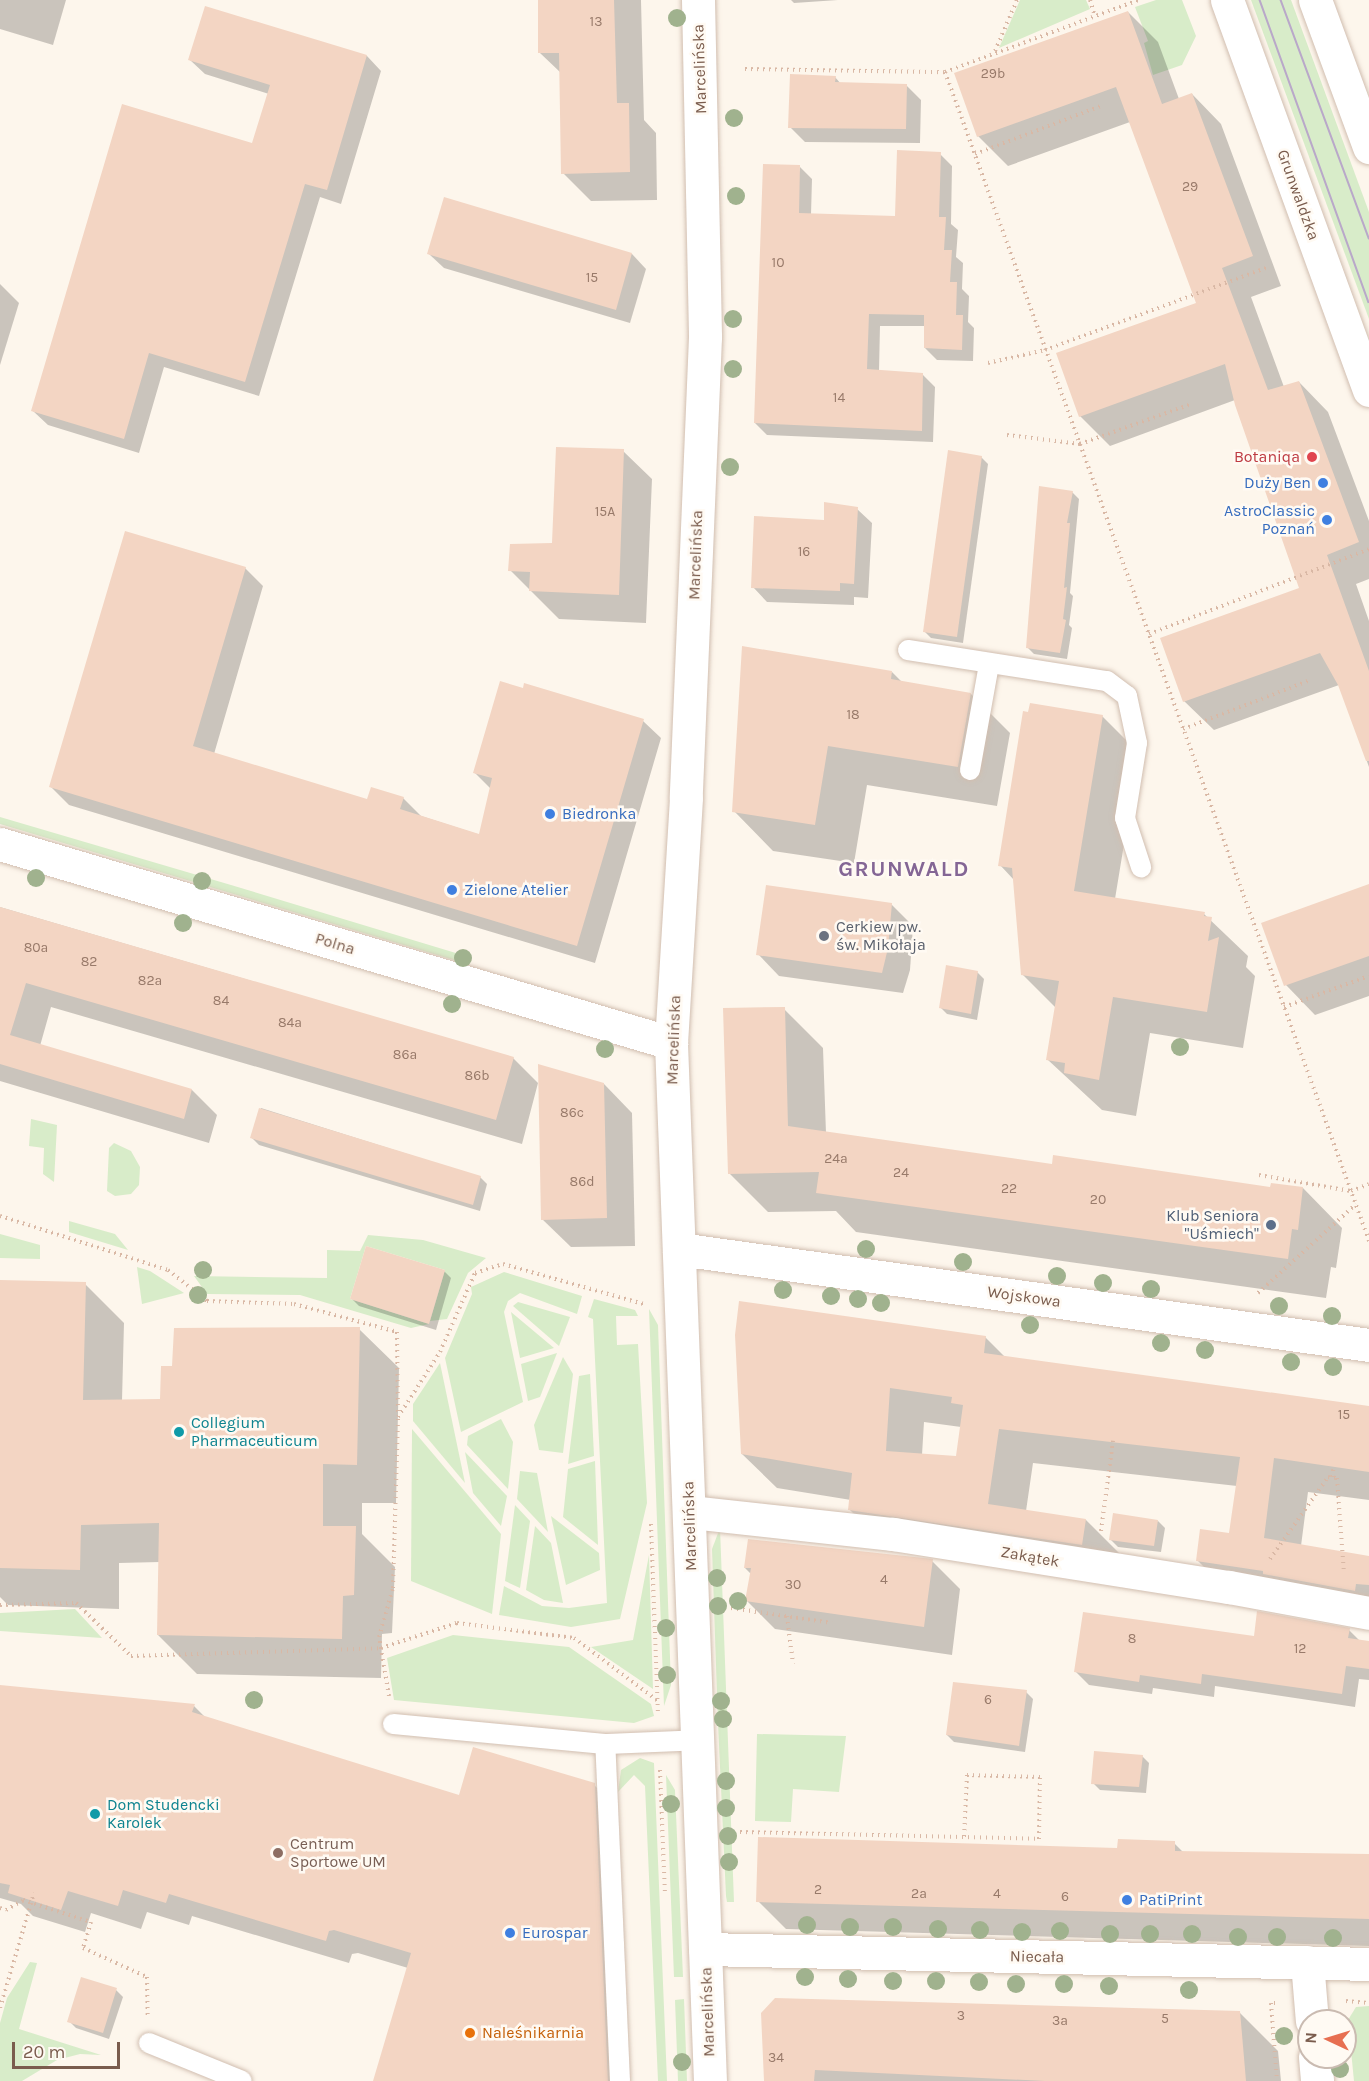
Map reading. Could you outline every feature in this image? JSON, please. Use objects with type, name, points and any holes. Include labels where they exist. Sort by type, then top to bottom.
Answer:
[{"type":"street","name":"Marcelińska","points":[[698,0],[705,337],[686,798],[671,1043],[699,1740],[710,2081]]},
{"type":"street","name":"Grunwaldzka","points":[[1227,0],[1369,390]]},
{"type":"street","points":[[1315,0],[1369,147]]},
{"type":"street","name":"Polna","points":[[0,844],[671,1043]]},
{"type":"street","name":"Wojskowa","points":[[678,1249],[1369,1345]]},
{"type":"street","name":"Zakątek","points":[[690,1512],[893,1534],[1354,1610]]},
{"type":"street","name":"Niecała","points":[[705,1949],[1369,1964]]},
{"type":"street","points":[[1307,1962],[1311,2009]]},
{"type":"lane","points":[[908,650],[1107,681],[1127,696],[1137,743],[1125,818],[1141,867]]},
{"type":"lane","points":[[970,770],[989,664]]},
{"type":"lane","points":[[393,1724],[605,1744],[699,1740]]},
{"type":"lane","points":[[605,1744],[620,2081]]},
{"type":"lane","points":[[149,2043],[242,2081]]},
{"type":"path","points":[[994,52],[1017,0]]},
{"type":"path","points":[[1090,0],[1095,16]]},
{"type":"path","points":[[745,69],[945,72],[1139,0]]},
{"type":"path","points":[[945,72],[1369,1241]]},
{"type":"path","points":[[975,154],[1103,105]]},
{"type":"path","points":[[988,363],[1045,350],[1268,267]]},
{"type":"path","points":[[1007,435],[1080,444],[1191,404]]},
{"type":"path","points":[[1148,634],[1369,549]]},
{"type":"path","points":[[1183,729],[1308,681]]},
{"type":"path","points":[[1284,1007],[1369,976]]},
{"type":"path","points":[[1259,1175],[1351,1191],[1369,1184]]},
{"type":"path","points":[[1257,1294],[1356,1204]]},
{"type":"path","points":[[0,1216],[168,1270],[207,1301],[294,1304],[397,1332],[398,1417],[393,1588],[378,1637],[393,1724]]},
{"type":"path","points":[[398,1417],[440,1352],[475,1273],[503,1264],[644,1304]]},
{"type":"path","points":[[1096,1568],[1113,1442]]},
{"type":"path","points":[[1269,1564],[1322,1485],[1332,1477],[1334,1466]]},
{"type":"path","points":[[1332,1477],[1337,1478],[1354,1610]]},
{"type":"path","points":[[0,1605],[76,1603],[131,1656],[381,1648],[458,1623],[574,1638],[657,1700]]},
{"type":"path","points":[[731,1608],[832,1623]]},
{"type":"path","points":[[787,1616],[793,1664]]},
{"type":"path","points":[[740,1832],[1039,1839],[1040,1778],[967,1775],[964,1837]]},
{"type":"path","points":[[0,2007],[34,1893]]},
{"type":"path","points":[[0,1908],[6,1910],[23,1900],[91,1922],[83,1948],[147,1977],[149,2043]]},
{"type":"green space","points":[[1020,0],[1086,0],[1090,9],[999,48]]},
{"type":"green space","points":[[1156,0],[1182,0],[1196,36],[1182,65],[1153,75],[1144,43],[1148,41],[1135,7]]},
{"type":"green space","points":[[1251,0],[1291,0],[1369,212],[1369,319]]},
{"type":"green space","points":[[0,817],[469,957],[467,964],[0,824]]},
{"type":"green space","points":[[31,1119],[57,1125],[54,1182],[43,1174],[44,1148],[29,1146]]},
{"type":"green space","points":[[114,1143],[131,1151],[140,1167],[139,1185],[131,1194],[115,1196],[107,1191],[109,1148]]},
{"type":"green space","points":[[69,1221],[115,1234],[128,1250],[69,1232]]},
{"type":"green space","points":[[0,1234],[40,1245],[40,1259],[0,1258]]},
{"type":"green space","points":[[368,1235],[423,1240],[486,1258],[468,1273],[447,1319],[430,1321],[445,1270],[366,1246],[350,1299],[429,1324],[411,1328],[300,1295],[207,1294],[194,1276],[327,1278],[327,1250],[360,1251]]},
{"type":"green space","points":[[137,1267],[150,1271],[184,1293],[142,1304]]},
{"type":"green space","points":[[504,1272],[582,1296],[577,1314],[520,1293],[508,1301],[504,1312],[523,1402],[461,1432],[445,1358],[472,1294],[471,1287]]},
{"type":"green space","points":[[594,1299],[635,1310],[638,1316],[616,1316],[617,1345],[638,1344],[647,1503],[620,1619],[571,1627],[499,1615],[504,1586],[542,1606],[569,1608],[607,1603],[593,1319],[588,1317]]},
{"type":"green space","points":[[518,1302],[570,1317],[559,1346],[513,1306]]},
{"type":"green space","points":[[649,1309],[658,1325],[671,1685],[664,1706]]},
{"type":"green space","points":[[511,1312],[554,1348],[520,1358]]},
{"type":"green space","points":[[557,1353],[540,1397],[528,1401],[521,1364]]},
{"type":"green space","points":[[563,1357],[573,1374],[563,1453],[539,1450],[534,1425]]},
{"type":"green space","points":[[440,1363],[465,1483],[413,1421],[413,1404]]},
{"type":"green space","points":[[590,1374],[594,1456],[568,1464],[579,1376]]},
{"type":"green space","points":[[501,1419],[513,1442],[508,1489],[467,1445],[468,1436]]},
{"type":"green space","points":[[412,1429],[501,1534],[492,1614],[411,1581]]},
{"type":"green space","points":[[465,1452],[507,1496],[501,1526],[473,1493]]},
{"type":"green space","points":[[595,1461],[598,1545],[563,1517],[568,1469]]},
{"type":"green space","points":[[520,1471],[537,1473],[548,1532],[517,1499]]},
{"type":"green space","points":[[515,1505],[530,1521],[520,1588],[505,1581]]},
{"type":"green space","points":[[551,1516],[599,1553],[600,1570],[566,1585]]},
{"type":"green space","points":[[535,1526],[551,1543],[563,1603],[544,1600],[526,1590]]},
{"type":"green space","points":[[720,1528],[734,1902],[727,1902],[726,1896],[718,1723],[712,1549]]},
{"type":"green space","points":[[649,1555],[653,1689],[591,1647],[633,1640]]},
{"type":"green space","points":[[75,1609],[102,1638],[0,1631],[0,1613]]},
{"type":"green space","points":[[453,1635],[569,1647],[651,1704],[654,1716],[634,1723],[394,1700],[387,1658]]},
{"type":"green space","points":[[757,1734],[846,1736],[839,1792],[793,1789],[791,1822],[755,1821]]},
{"type":"green space","points":[[640,1758],[654,1763],[667,2081],[658,2081],[645,1786],[634,1775],[618,1792],[621,1770]]},
{"type":"green space","points":[[666,1775],[675,1790],[683,1977],[674,1977]]},
{"type":"green space","points":[[30,1962],[37,1963],[19,2029],[101,2055],[80,2054],[57,2060],[22,2081],[0,2081],[0,2023],[7,1998]]},
{"type":"green space","points":[[684,1999],[687,2081],[678,2081],[675,2000]]},
{"type":"green space","points":[[1369,2006],[1369,2081],[1354,2081],[1353,2069],[1357,2069],[1356,2007]]},
{"type":"building","points":[[538,0],[614,0],[617,103],[629,103],[630,172],[561,174],[559,53],[538,53]]},
{"type":"building","points":[[205,6],[367,55],[327,190],[305,184],[245,382],[149,353],[124,439],[31,411],[122,104],[252,143],[270,85],[188,60]]},
{"type":"building","points":[[1128,11],[1162,104],[1192,93],[1253,256],[1222,268],[1268,390],[1299,381],[1359,542],[1327,555],[1369,671],[1369,761],[1366,761],[1338,685],[1320,653],[1183,702],[1160,638],[1299,588],[1235,405],[1225,364],[1079,417],[1056,353],[1196,303],[1116,87],[977,137],[954,73]]},
{"type":"building","points":[[790,74],[836,76],[835,82],[907,84],[906,129],[788,128]]},
{"type":"building","points":[[897,150],[941,152],[939,217],[946,217],[944,250],[952,250],[950,282],[957,282],[956,315],[963,315],[962,350],[924,348],[924,315],[869,314],[867,369],[923,373],[922,431],[754,423],[763,164],[800,165],[799,213],[895,216]]},
{"type":"building","points":[[444,197],[632,253],[616,310],[427,254]]},
{"type":"building","points":[[556,447],[624,449],[619,595],[529,591],[530,572],[508,571],[510,544],[552,543]]},
{"type":"building","points":[[948,450],[982,456],[957,637],[923,632]]},
{"type":"building","points":[[1039,486],[1073,491],[1067,523],[1070,523],[1063,619],[1066,620],[1060,653],[1026,648]]},
{"type":"building","points":[[824,502],[858,507],[854,584],[840,583],[840,591],[751,588],[754,516],[824,520]]},
{"type":"building","points":[[125,531],[246,567],[193,746],[367,799],[371,787],[404,797],[400,809],[479,834],[492,778],[473,773],[500,681],[523,688],[524,683],[644,719],[577,946],[49,787]]},
{"type":"building","points":[[742,646],[892,671],[891,679],[971,693],[958,767],[828,746],[815,825],[732,812]]},
{"type":"building","points":[[1030,703],[1103,715],[1074,891],[1205,912],[1204,916],[1212,917],[1208,941],[1219,937],[1207,1012],[1113,997],[1099,1080],[1064,1073],[1065,1063],[1046,1060],[1059,981],[1021,975],[1012,868],[998,866],[1023,711],[1028,712]]},
{"type":"building","points":[[1369,884],[1369,956],[1284,986],[1261,923]]},
{"type":"building","name":"Cerkiew pw. św. Mikołaja","points":[[766,885],[892,903],[888,948],[882,973],[756,955]]},
{"type":"building","points":[[0,907],[514,1057],[496,1120],[26,983],[10,1035],[192,1089],[184,1119],[0,1064]]},
{"type":"building","points":[[946,965],[978,971],[971,1014],[939,1008]]},
{"type":"building","points":[[785,1007],[788,1126],[1052,1164],[1053,1155],[1270,1187],[1271,1183],[1303,1187],[1298,1230],[1292,1229],[1288,1259],[816,1193],[819,1172],[728,1174],[723,1008]]},
{"type":"building","points":[[538,1064],[604,1083],[607,1218],[541,1220]]},
{"type":"building","points":[[259,1108],[481,1176],[473,1205],[250,1138]]},
{"type":"building","points":[[366,1246],[445,1270],[429,1324],[350,1299]]},
{"type":"building","name":"Collegium Pharmaceuticum","points":[[0,1280],[86,1282],[83,1400],[160,1399],[161,1366],[172,1366],[174,1328],[360,1327],[357,1465],[323,1464],[323,1526],[356,1526],[354,1595],[343,1596],[342,1639],[157,1635],[159,1523],[81,1525],[80,1570],[0,1568]]},
{"type":"building","points":[[739,1301],[986,1336],[984,1353],[1369,1406],[1369,1472],[1274,1458],[1264,1538],[1369,1556],[1369,1585],[1356,1584],[1355,1591],[1263,1574],[1263,1571],[1196,1561],[1200,1529],[1229,1533],[1240,1457],[999,1429],[988,1504],[1086,1519],[1082,1545],[848,1510],[852,1473],[741,1454],[735,1335]],"holes":[[[890,1388],[952,1397],[951,1403],[963,1405],[956,1456],[886,1451]]]},
{"type":"building","points":[[1113,1513],[1158,1520],[1154,1546],[1109,1540]]},
{"type":"building","points":[[748,1539],[933,1559],[924,1627],[745,1601],[751,1568],[744,1568]]},
{"type":"building","points":[[1257,1611],[1350,1628],[1348,1638],[1369,1641],[1369,1669],[1346,1666],[1342,1694],[1202,1674],[1201,1684],[1140,1675],[1139,1682],[1074,1672],[1083,1612],[1254,1636]]},
{"type":"building","points":[[953,1682],[1027,1690],[1019,1746],[946,1735]]},
{"type":"building","points":[[0,1685],[195,1704],[192,1712],[459,1795],[473,1747],[595,1783],[608,2081],[373,2081],[411,1953],[334,1930],[329,1931],[326,1941],[169,1894],[166,1903],[123,1890],[118,1906],[68,1891],[61,1910],[8,1893],[10,1885],[0,1883]]},
{"type":"building","points":[[1094,1751],[1143,1755],[1139,1787],[1091,1784]]},
{"type":"building","points":[[758,1837],[1117,1848],[1118,1839],[1175,1841],[1175,1851],[1369,1854],[1369,1919],[756,1902]]},
{"type":"building","points":[[81,1977],[117,1988],[103,2033],[67,2022]]},
{"type":"building","points":[[775,1998],[1240,2011],[1246,2081],[1045,2081],[815,2070],[814,2081],[764,2081],[761,2013]]},
{"type":"tram line","points":[[1260,0],[1369,302]]},
{"type":"tram line","points":[[1281,0],[1369,238]]},
{"type":"place","name":"Botaniqa","points":[[1312,457]]},
{"type":"place","name":"Duży Ben","points":[[1323,483]]},
{"type":"place","name":"AstroClassic Poznań","points":[[1327,520]]},
{"type":"place","name":"Biedronka","points":[[550,814]]},
{"type":"place","name":"Zielone Atelier","points":[[452,890]]},
{"type":"place","name":"Cerkiew pw. św. Mikołaja","points":[[824,936]]},
{"type":"place","name":"Klub Seniora \"Uśmiech\"","points":[[1271,1225]]},
{"type":"place","name":"Collegium Pharmaceuticum","points":[[179,1432]]},
{"type":"place","name":"Dom Studencki Karolek","points":[[95,1814]]},
{"type":"place","name":"Centrum Sportowe UM","points":[[278,1853]]},
{"type":"place","name":"PatiPrint","points":[[1127,1900]]},
{"type":"place","name":"Eurospar","points":[[510,1933]]},
{"type":"place","name":"Naleśnikarnia","points":[[470,2033]]},
{"type":"district","name":"GRUNWALD","points":[[904,870]]}]
